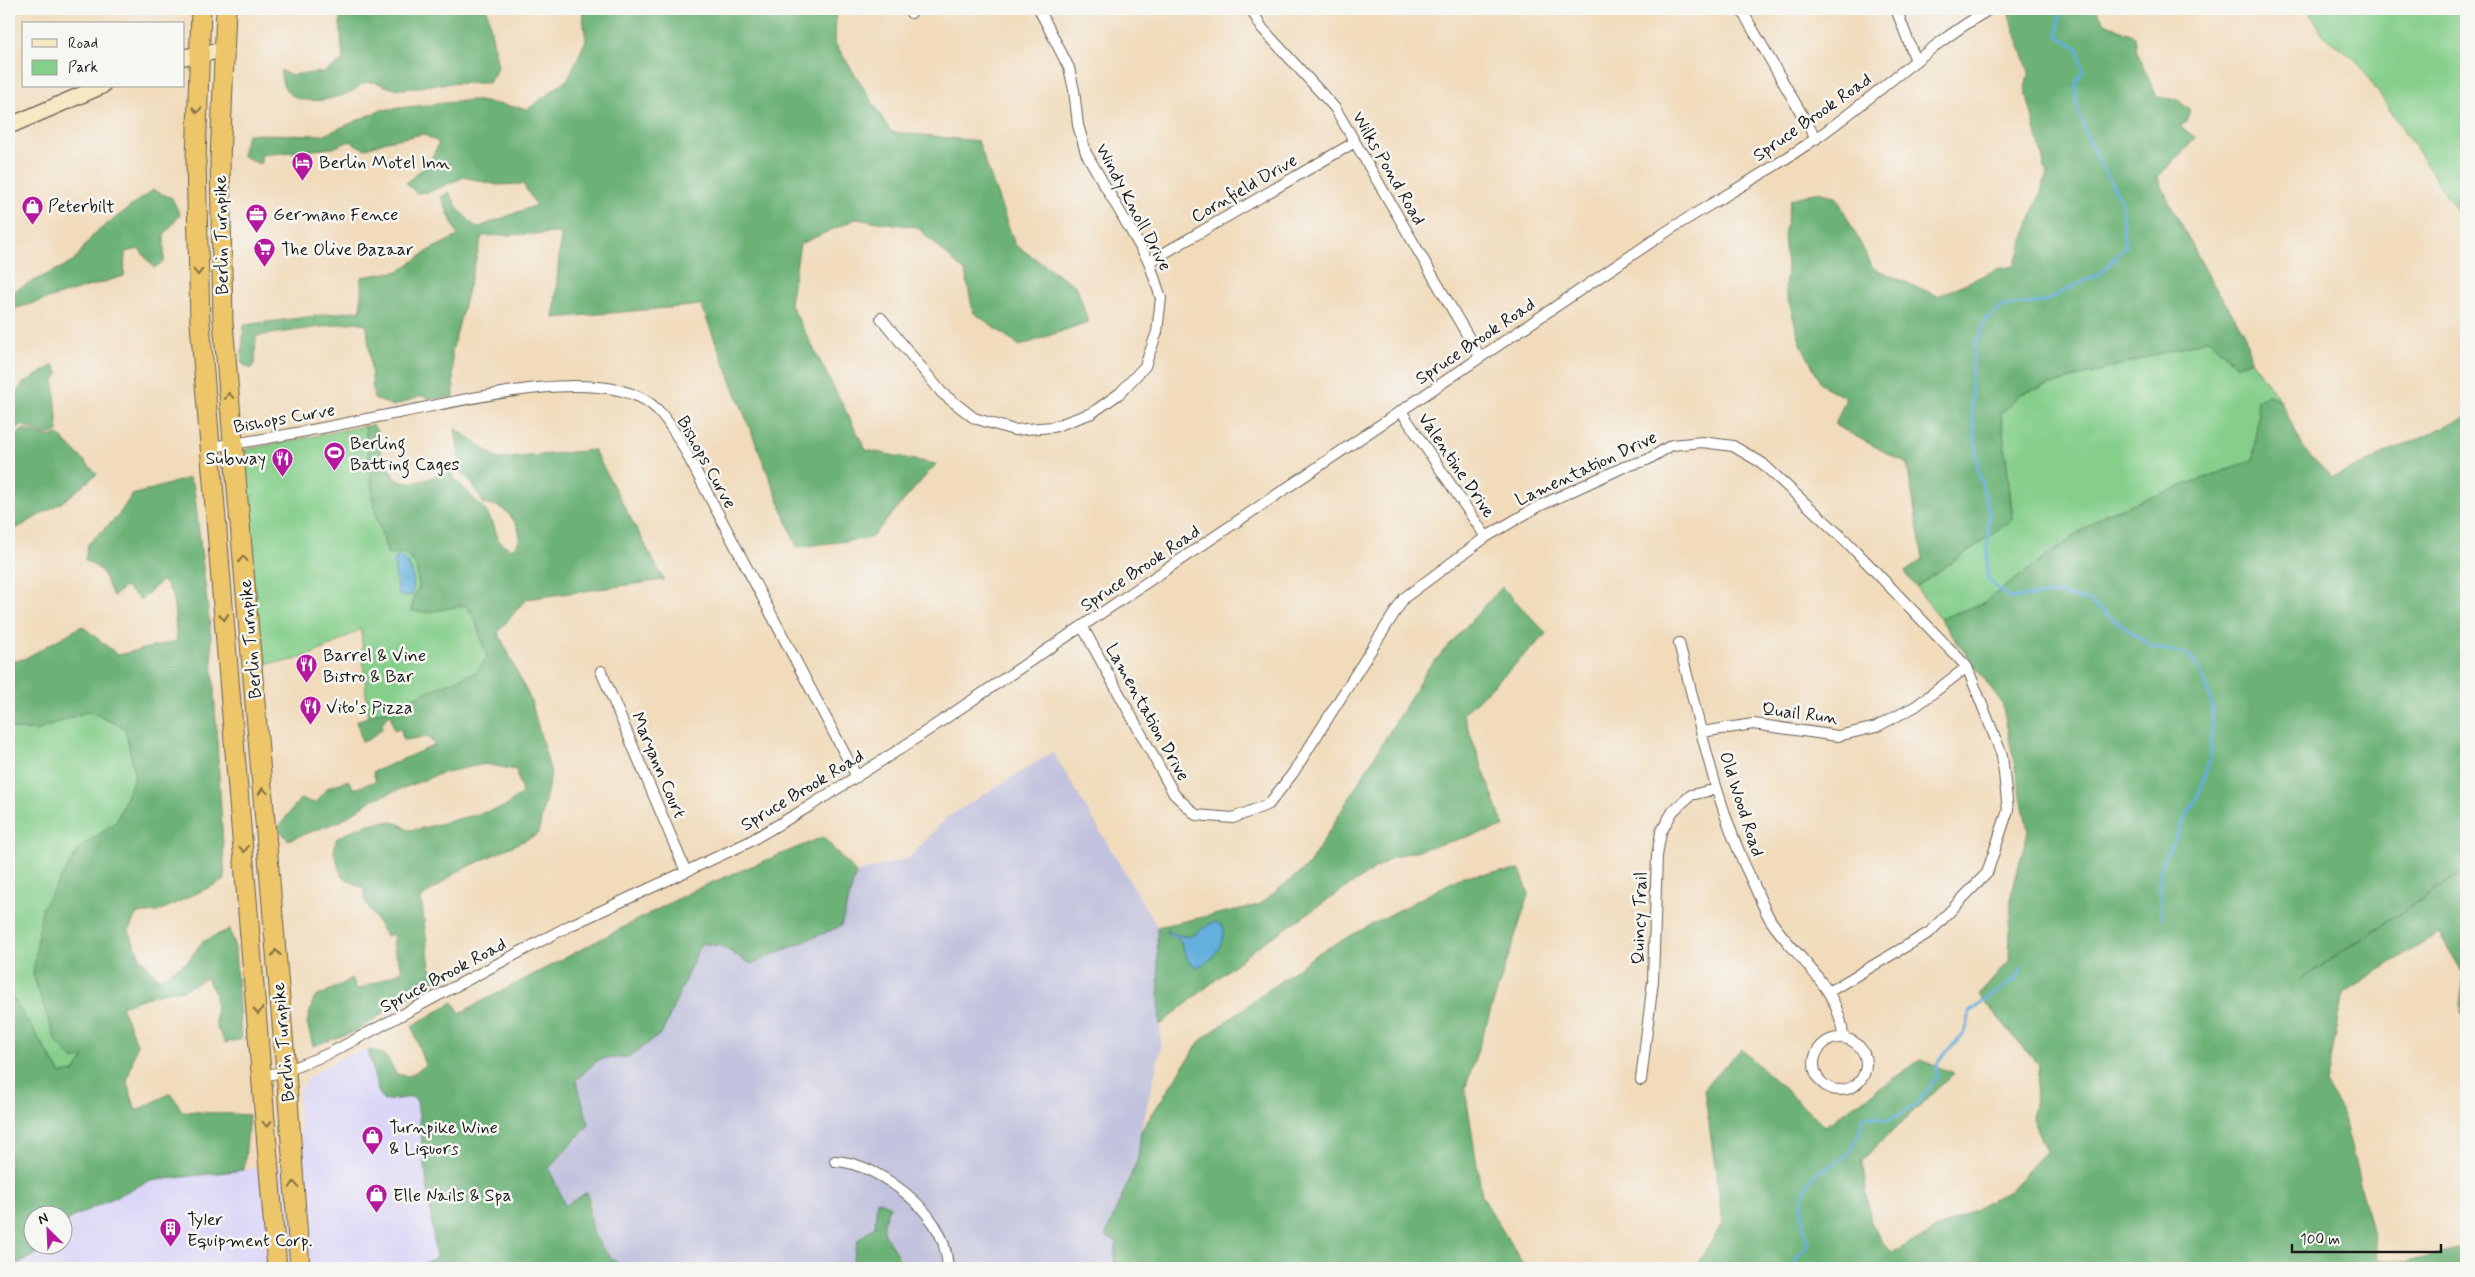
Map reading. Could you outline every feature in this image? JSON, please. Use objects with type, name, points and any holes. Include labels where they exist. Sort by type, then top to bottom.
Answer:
[{"type":"highway","name":"Berlin Turnpike","points":[[201,9],[191,55],[196,160],[198,270],[210,447],[278,1268]]},
{"type":"highway","name":"Berlin Turnpike","points":[[226,9],[219,217],[223,322],[286,1071],[300,1268]]},
{"type":"street","name":"Windy Knoll Drive","points":[[881,318],[942,393],[974,418],[1014,430],[1053,427],[1092,413],[1120,393],[1145,366],[1157,332],[1160,298],[1149,262],[1086,153],[1078,125],[1074,90],[1069,68],[1039,9]]},
{"type":"street","name":"Wilks Pond Road","points":[[1251,9],[1262,28],[1335,108],[1480,357]]},
{"type":"street","points":[[1741,9],[1816,138]]},
{"type":"street","points":[[1896,9],[1916,61]]},
{"type":"street","name":"Spruce Brook Road","points":[[263,1076],[286,1071],[350,1043],[569,926],[747,843],[857,777],[1669,230],[1780,163],[1816,138],[1946,38],[1990,9]]},
{"type":"street","points":[[191,55],[224,50]]},
{"type":"street","points":[[9,126],[97,88]]},
{"type":"street","name":"Cornfield Drive","points":[[1149,262],[1355,142]]},
{"type":"street","name":"Bishops Curve","points":[[210,447],[514,391],[576,387],[601,388],[638,396],[651,403],[680,441],[857,777]]},
{"type":"street","name":"Valentine Drive","points":[[1401,411],[1486,537]]},
{"type":"street","name":"Lamentation Drive","points":[[1082,626],[1174,794],[1196,815],[1233,818],[1269,804],[1293,773],[1404,598],[1486,537],[1537,507],[1624,467],[1647,460],[1672,445],[1702,442],[1733,446],[1762,463],[1847,542],[1967,667],[2002,755],[2008,810],[1987,873],[1930,932],[1830,991]]},
{"type":"street","name":"Old Wood Road","points":[[1679,643],[1717,789],[1735,847],[1771,920],[1830,991],[1843,1027],[1843,1038]]},
{"type":"street","name":"Quail Run","points":[[1702,732],[1753,724],[1838,736],[1876,727],[1916,706],[1967,667]]},
{"type":"street","name":"Maryann Court","points":[[601,672],[686,872]]},
{"type":"street","name":"Quincy Trail","points":[[1641,1080],[1653,981],[1657,856],[1661,832],[1673,811],[1691,795],[1717,789]]},
{"type":"street","points":[[1843,1038],[1858,1046],[1863,1053],[1865,1069],[1857,1084],[1841,1090],[1833,1089],[1819,1080],[1814,1063],[1820,1047],[1826,1042],[1843,1038]]},
{"type":"street","points":[[835,1161],[857,1164],[878,1174],[925,1212],[942,1239],[948,1268]]},
{"type":"street","points":[[269,1268],[275,1223]]},
{"type":"shaded area","points":[[1053,752],[1157,927],[1161,1048],[1141,1131],[1138,1158],[1105,1237],[1117,1241],[1113,1268],[902,1268],[900,1257],[885,1239],[884,1218],[877,1200],[875,1226],[859,1240],[851,1268],[627,1268],[617,1264],[600,1244],[591,1223],[591,1203],[587,1192],[565,1207],[549,1168],[589,1125],[576,1080],[599,1059],[629,1057],[662,1033],[700,943],[721,946],[751,964],[841,926],[856,873],[909,858],[946,818]]},
{"type":"shaded area","points":[[368,1050],[378,1091],[384,1101],[413,1097],[417,1101],[436,1258],[413,1268],[12,1268],[37,1254],[72,1254],[72,1218],[149,1181],[303,1163],[298,1093],[308,1078],[345,1055]]},
{"type":"green space","points":[[339,9],[487,9],[498,67],[489,83],[439,84],[404,89],[368,82],[351,92],[329,99],[306,100],[296,97],[288,92],[283,83],[281,70],[289,75],[325,72],[343,61]]},
{"type":"green space","points":[[582,9],[836,9],[835,43],[891,132],[978,141],[1015,245],[1077,287],[1088,322],[1020,346],[973,312],[965,272],[917,227],[856,219],[800,244],[790,303],[866,450],[936,464],[871,538],[797,547],[701,305],[554,318],[561,233],[482,236],[452,351],[454,397],[436,399],[421,396],[394,406],[374,399],[367,326],[357,322],[256,336],[255,362],[251,369],[241,363],[244,325],[361,310],[361,277],[399,271],[433,248],[458,236],[441,197],[449,192],[459,210],[477,228],[536,205],[523,184],[497,185],[464,177],[429,192],[416,193],[406,183],[429,163],[439,143],[423,134],[387,141],[364,149],[350,141],[333,148],[261,155],[261,163],[257,163],[242,156],[247,134],[324,135],[381,110],[472,100],[528,109],[568,79],[586,40]]},
{"type":"green space","points":[[2013,9],[2096,9],[2105,23],[2135,36],[2137,52],[2157,97],[2178,100],[2191,111],[2187,122],[2180,126],[2196,138],[2158,177],[2171,206],[2212,282],[2244,332],[2251,360],[2236,366],[2210,339],[2020,394],[2001,414],[2013,520],[1916,587],[1905,572],[1923,559],[1907,464],[1835,425],[1846,398],[1822,385],[1801,344],[1785,289],[1787,269],[1784,235],[1791,199],[1818,192],[1836,196],[1873,268],[1938,296],[1997,269],[2014,266],[2047,175],[2025,88],[2029,72],[2008,12]]},
{"type":"green space","points":[[2309,9],[2466,9],[2466,224],[2358,62],[2321,33]]},
{"type":"green space","points":[[153,190],[172,198],[180,215],[164,235],[164,261],[154,268],[139,249],[125,252],[124,276],[17,308],[9,316],[9,293],[73,262],[94,234]]},
{"type":"green space","points":[[2210,339],[2236,366],[2251,360],[2280,400],[2269,395],[2257,399],[2258,414],[2253,460],[2105,514],[1983,603],[1940,619],[1916,587],[2013,520],[2001,414],[2020,394]]},
{"type":"green space","points":[[54,365],[59,374],[54,379],[58,432],[46,435],[22,425],[9,434],[9,411],[22,384]]},
{"type":"green space","points":[[2269,395],[2280,400],[2304,449],[2332,478],[2466,417],[2466,869],[2300,980],[2466,870],[2466,1024],[2460,1005],[2464,975],[2439,933],[2344,993],[2326,1085],[2342,1111],[2379,1259],[2407,1262],[2460,1248],[2463,1268],[1695,1268],[1723,1223],[1704,1089],[1741,1049],[1825,1126],[1920,1060],[1954,1073],[1862,1160],[1871,1224],[1892,1253],[2010,1190],[2046,1151],[2032,1119],[2039,1066],[1979,995],[2009,961],[2011,895],[2028,831],[2002,703],[1940,619],[1983,603],[2105,514],[2253,460],[2258,414],[2256,399]]},
{"type":"green space","points":[[373,425],[377,431],[375,440],[396,478],[402,482],[410,483],[422,481],[438,475],[440,468],[446,463],[454,478],[485,510],[493,523],[499,541],[510,549],[519,540],[518,527],[504,510],[496,505],[484,504],[471,482],[461,472],[455,428],[498,459],[594,450],[664,580],[526,599],[498,632],[531,701],[551,773],[538,834],[457,872],[421,898],[430,967],[437,978],[356,1031],[313,1046],[307,1023],[314,998],[352,979],[357,990],[403,971],[394,950],[393,934],[386,936],[365,901],[365,889],[342,877],[334,852],[336,839],[372,823],[392,822],[408,830],[419,829],[505,807],[522,793],[516,770],[485,764],[442,773],[372,800],[341,821],[288,840],[278,828],[300,799],[315,803],[327,788],[348,780],[354,789],[376,781],[373,772],[435,745],[428,737],[403,740],[401,729],[394,730],[390,713],[382,723],[382,729],[370,739],[362,742],[357,721],[478,671],[487,657],[475,619],[466,605],[427,612],[412,611],[413,598],[419,587],[416,564],[404,553],[388,555],[374,507],[365,426]]},
{"type":"green space","points":[[365,426],[374,507],[388,555],[404,553],[416,564],[419,587],[413,598],[412,610],[427,612],[466,605],[475,619],[487,657],[478,671],[368,717],[361,629],[340,641],[304,657],[268,663],[258,655],[243,456],[245,450]]},
{"type":"green space","points":[[25,429],[47,437],[59,435],[97,474],[64,501],[9,533],[9,438]]},
{"type":"green space","points":[[189,478],[194,488],[211,637],[225,880],[157,912],[136,914],[129,931],[140,957],[159,979],[188,961],[202,942],[230,929],[235,949],[241,1039],[225,1043],[216,1026],[215,993],[206,978],[183,990],[160,993],[121,1006],[137,1044],[127,1082],[136,1111],[171,1093],[182,1111],[249,1115],[244,1170],[149,1181],[72,1218],[72,1204],[22,1204],[22,1254],[37,1254],[9,1268],[9,992],[61,1074],[74,1072],[85,1057],[74,1060],[56,1042],[33,975],[42,908],[80,848],[116,822],[135,775],[125,728],[88,711],[36,731],[9,728],[9,662],[24,659],[82,626],[118,655],[177,641],[173,595],[162,580],[141,600],[125,587],[113,596],[101,570],[85,560],[88,544],[118,516],[132,495]]},
{"type":"green space","points":[[1502,587],[1547,634],[1463,714],[1504,827],[1393,857],[1254,949],[1160,1025],[1157,927],[1259,905],[1308,866],[1428,668]],"holes":[[[1204,928],[1213,957],[1207,961],[1187,957],[1179,939],[1168,933],[1190,937]]]},
{"type":"green space","points":[[88,711],[125,728],[135,775],[116,823],[80,848],[86,1057],[74,1072],[62,1075],[9,992],[9,728],[36,731]]},
{"type":"green space","points":[[823,837],[856,873],[841,926],[751,964],[721,946],[701,943],[662,1033],[629,1057],[599,1059],[576,1080],[589,1125],[549,1168],[565,1206],[587,1192],[590,1219],[596,1237],[609,1256],[627,1268],[413,1268],[436,1258],[417,1101],[412,1097],[384,1101],[378,1091],[368,1050],[379,1052],[386,1057],[396,1074],[409,1076],[425,1066],[412,1026],[453,1002],[460,1013],[696,889]]},
{"type":"green space","points":[[1520,870],[1529,894],[1465,1089],[1482,1196],[1525,1268],[1113,1268],[1117,1241],[1105,1237],[1138,1158],[1141,1131],[1200,1041],[1318,953],[1463,876]]},
{"type":"green space","points":[[877,1200],[890,1206],[885,1217],[885,1233],[902,1268],[851,1268],[858,1240],[875,1226]]},
{"type":"water","points":[[399,556],[404,559],[412,573],[412,595],[400,597],[398,593],[394,564],[395,559]]},
{"type":"water","points":[[1216,922],[1224,927],[1220,946],[1213,957],[1196,967],[1189,962],[1179,939],[1168,934],[1166,930],[1189,936]]},
{"type":"waterway","points":[[2060,9],[2058,36],[2078,48],[2083,70],[2076,83],[2076,103],[2090,144],[2123,204],[2122,220],[2125,247],[2100,273],[2043,302],[2003,306],[1986,319],[1975,344],[1971,377],[1972,406],[1978,470],[1989,511],[1987,573],[1989,581],[2010,598],[2058,594],[2089,601],[2152,647],[2189,655],[2202,674],[2213,707],[2211,753],[2200,792],[2176,835],[2159,873],[2162,918]]},
{"type":"waterway","points":[[1793,1268],[1797,1258],[1808,1244],[1802,1208],[1805,1189],[1810,1181],[1816,1174],[1848,1154],[1855,1142],[1864,1117],[1876,1116],[1888,1121],[1916,1105],[1937,1077],[1938,1064],[1944,1053],[1963,1035],[1968,1024],[1969,1012],[2018,977],[2021,967]]},
{"type":"place","name":"Berlin Motel Inn","points":[[303,181]]},
{"type":"place","name":"Peterbilt","points":[[32,225]]},
{"type":"place","name":"Germano Fence","points":[[257,233]]},
{"type":"place","name":"The Olive Bazaar","points":[[265,268]]},
{"type":"place","name":"Berling Batting Cages","points":[[334,472]]},
{"type":"place","name":"Subway","points":[[282,477]]},
{"type":"place","name":"Barrel & Vine Bistro & Bar","points":[[307,684]]},
{"type":"place","name":"Vito's Pizza","points":[[310,726]]},
{"type":"place","name":"Turnpike Wine & Liquors","points":[[373,1156]]},
{"type":"place","name":"Elle Nails & Spa","points":[[377,1214]]},
{"type":"place","name":"Tyler Equipment Corp.","points":[[171,1248]]}]
